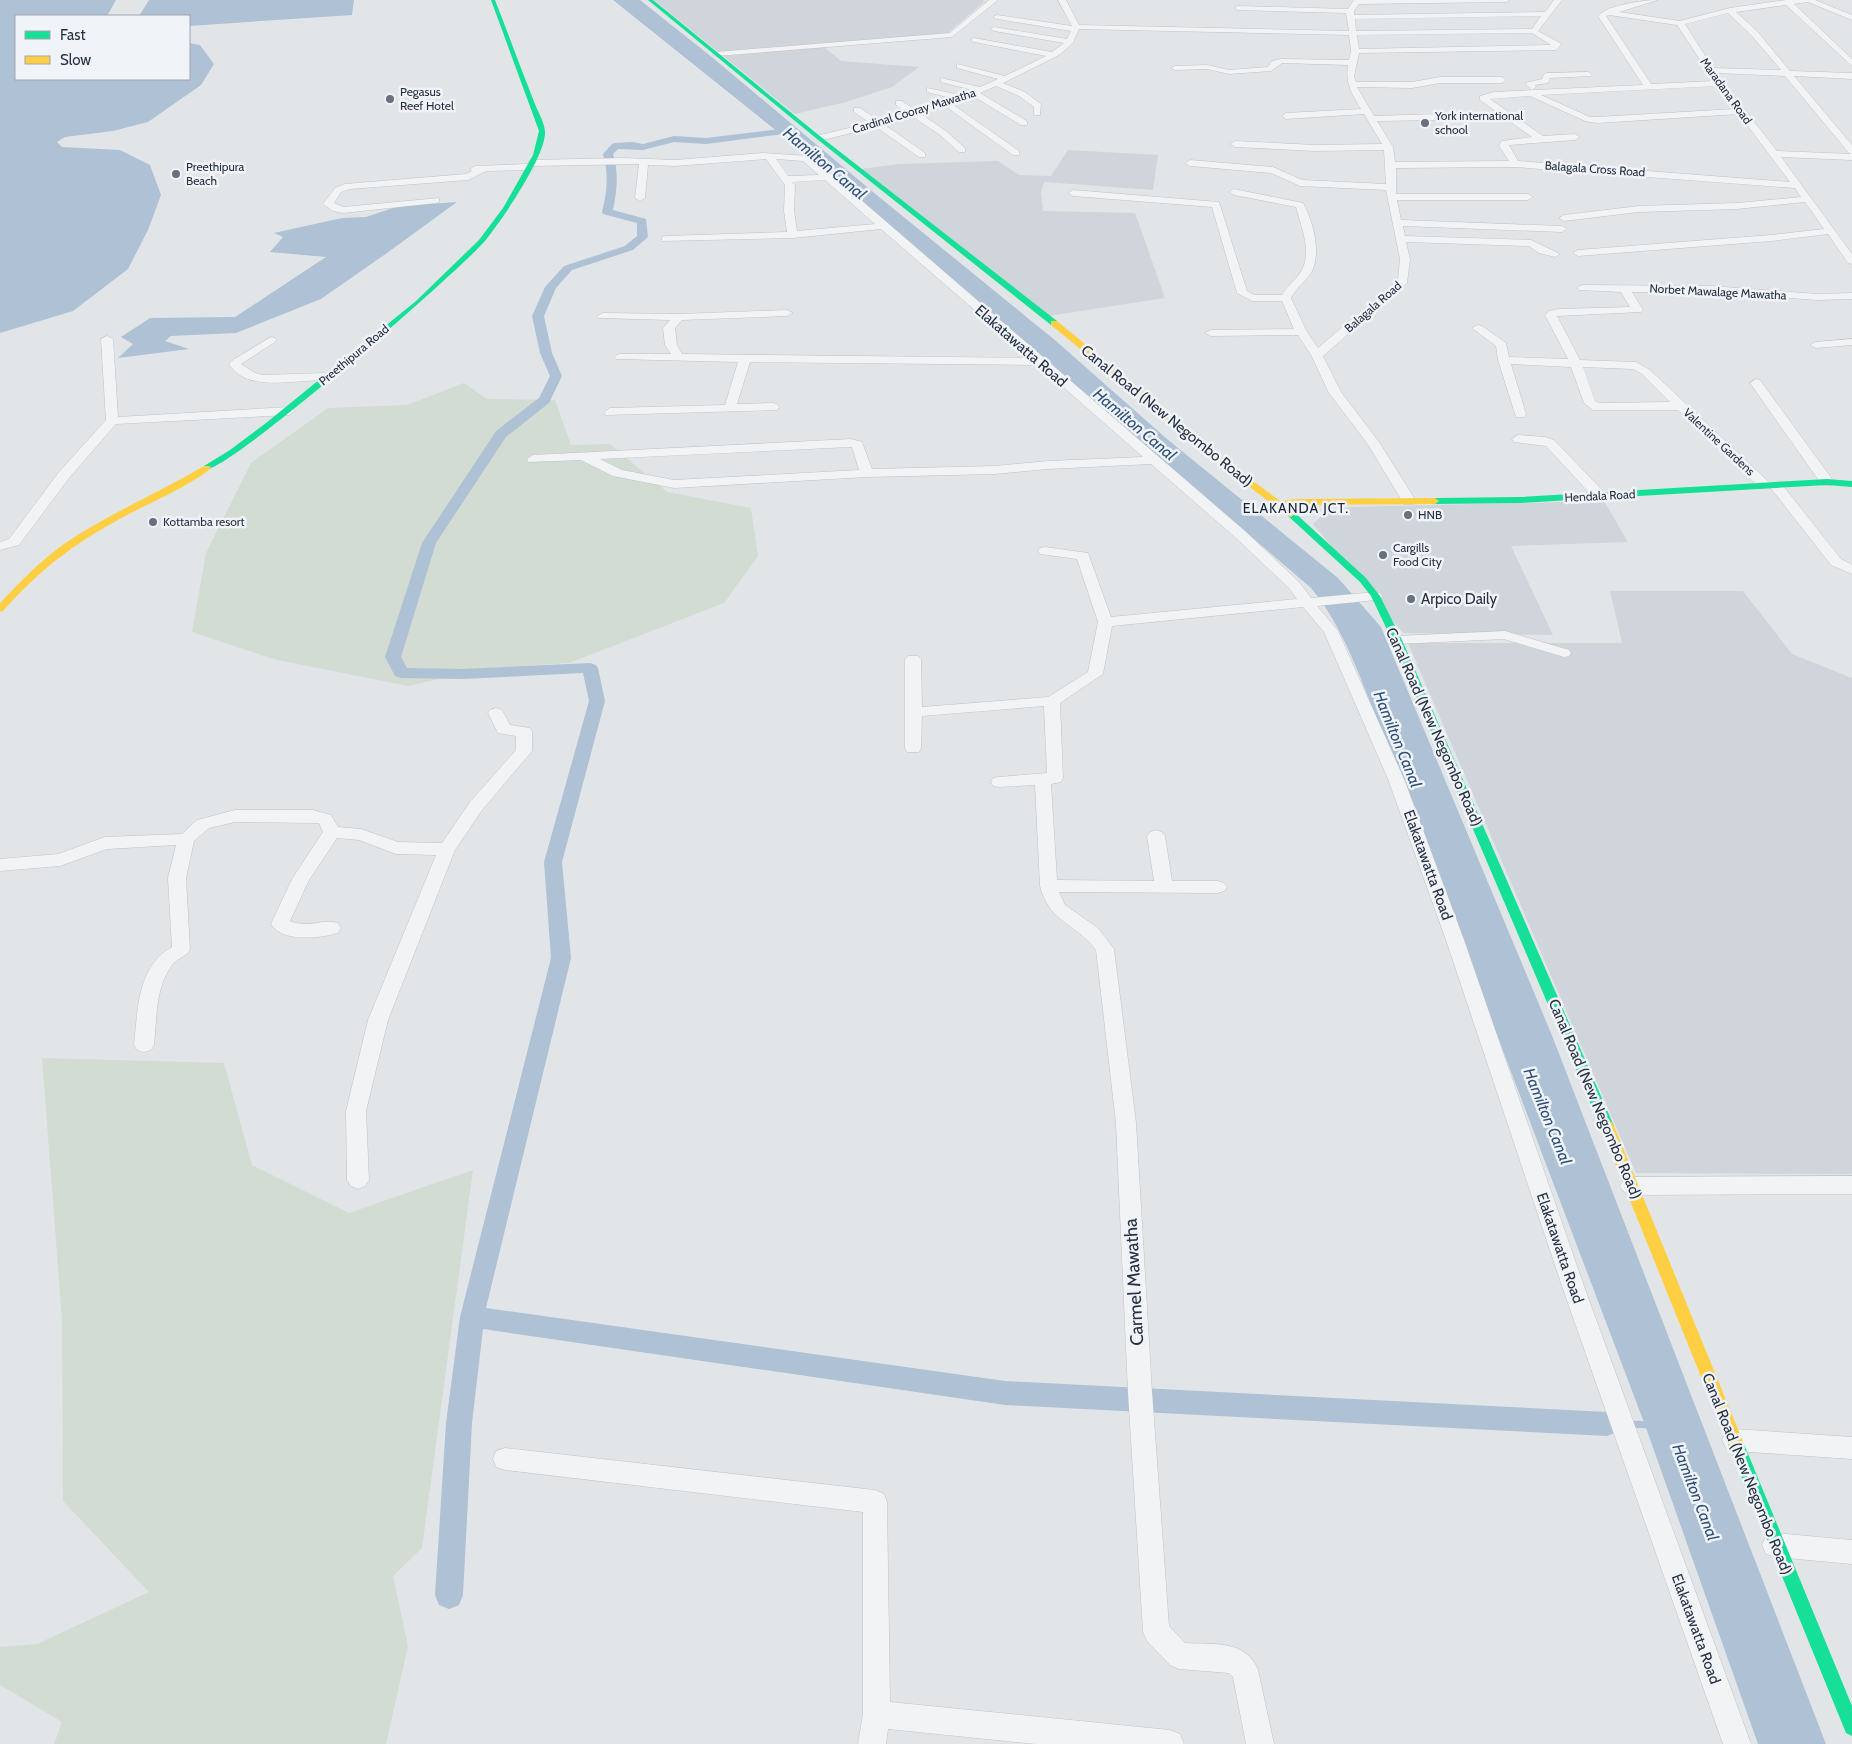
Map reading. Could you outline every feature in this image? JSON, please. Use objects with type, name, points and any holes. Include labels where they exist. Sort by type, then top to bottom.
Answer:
[{"type":"main road","name":"Preethipura Road","points":[[0,609],[35,571],[56,554],[231,452],[289,410],[442,280],[500,218],[531,165],[542,138],[542,131],[493,0]]},
{"type":"main road","name":"Canal Road (New Negombo Road)","points":[[650,0],[819,138],[1046,317],[1234,471],[1303,522],[1363,580],[1375,596],[1397,640],[1632,1186],[1775,1545],[1852,1728]]},
{"type":"main road","name":"Hendala Road","points":[[1280,504],[1296,502],[1520,500],[1827,482],[1852,484]]},
{"type":"main road","name":"Hendala Road","points":[[1303,522],[1316,510],[1348,502]]},
{"type":"street","points":[[716,54],[946,36],[956,32],[994,0]]},
{"type":"street","points":[[1062,0],[1065,15],[1075,28]]},
{"type":"street","points":[[1283,3],[1353,8],[1506,0]]},
{"type":"street","points":[[1534,31],[1558,0]]},
{"type":"street","points":[[1649,87],[1602,16],[1607,12],[1654,0]]},
{"type":"street","points":[[1607,12],[1680,23],[1730,10],[1809,0],[1852,18]]},
{"type":"street","points":[[1787,2],[1852,64]]},
{"type":"street","points":[[1238,8],[1353,8],[1546,14]]},
{"type":"street","name":"Balagala Road","points":[[1317,355],[1404,281],[1405,259],[1391,192],[1391,165],[1388,147],[1352,84],[1350,77],[1354,51],[1353,8]]},
{"type":"street","points":[[1730,10],[1788,73],[1852,151]]},
{"type":"street","points":[[997,17],[1075,28],[1353,33],[1534,31],[1557,47],[1354,51]]},
{"type":"street","name":"Maradana Road","points":[[1680,23],[1739,111],[1775,154],[1852,261]]},
{"type":"street","name":"Cardinal Cooray Mawatha","points":[[819,138],[879,124],[946,104],[978,92],[1053,55],[1069,42],[1075,28]]},
{"type":"street","points":[[994,29],[1069,42]]},
{"type":"street","points":[[974,40],[1053,55]]},
{"type":"street","points":[[1175,68],[1207,67],[1229,72],[1271,69],[1275,63],[1281,61],[1352,63]]},
{"type":"street","points":[[960,66],[1007,79]]},
{"type":"street","points":[[1710,70],[1852,76]]},
{"type":"street","points":[[1588,74],[1550,76],[1545,78],[1545,81],[1530,83],[1534,93],[1588,119],[1739,111]]},
{"type":"street","points":[[944,80],[978,92],[1024,123]]},
{"type":"street","points":[[1352,84],[1412,85],[1440,80],[1502,80]]},
{"type":"street","points":[[998,83],[1038,106],[1037,113]]},
{"type":"street","points":[[1540,139],[1483,98],[1494,95],[1720,83]]},
{"type":"street","points":[[930,90],[962,98]]},
{"type":"street","points":[[899,103],[915,113],[962,150]]},
{"type":"street","points":[[946,104],[1016,153]]},
{"type":"street","points":[[857,110],[922,155]]},
{"type":"street","points":[[1286,116],[1369,115],[1439,117]]},
{"type":"street","points":[[1515,164],[1504,146],[1505,143],[1575,138]]},
{"type":"street","points":[[1235,144],[1315,148],[1388,147]]},
{"type":"street","points":[[1775,154],[1852,157]]},
{"type":"street","points":[[408,171],[624,161],[704,162],[769,156],[775,168],[790,185],[789,211],[793,235]]},
{"type":"street","name":"Elakatawatta Road","points":[[769,156],[805,158],[829,177],[882,226],[1262,554],[1312,603],[1338,644],[1399,788],[1455,940],[1577,1298],[1737,1744]]},
{"type":"street","points":[[640,198],[644,162]]},
{"type":"street","points":[[1190,164],[1273,170],[1300,183],[1391,192],[1528,197]]},
{"type":"street","name":"Balagala Cross Road","points":[[1391,165],[1515,164],[1798,185]]},
{"type":"street","points":[[436,200],[343,210],[336,209],[328,204],[338,190],[348,186],[468,176],[485,168]]},
{"type":"street","points":[[787,180],[829,177]]},
{"type":"street","points":[[1234,192],[1300,205],[1312,250],[1307,270],[1286,298],[1301,332],[1317,355],[1335,393],[1373,442],[1409,501]]},
{"type":"street","points":[[1073,193],[1216,204],[1242,293],[1252,298],[1286,298]]},
{"type":"street","points":[[1564,218],[1639,209],[1737,206],[1807,199]]},
{"type":"street","points":[[1397,223],[1562,230]]},
{"type":"street","points":[[666,239],[793,235],[882,226]]},
{"type":"street","points":[[1578,253],[1771,238],[1831,231]]},
{"type":"street","points":[[1400,239],[1531,243],[1543,251],[1555,254]]},
{"type":"street","name":"Norbet Mawalage Mawatha","points":[[1583,288],[1711,289],[1817,297],[1852,296]]},
{"type":"street","name":"Valentine Gardens","points":[[1624,288],[1637,310],[1553,312],[1551,315],[1576,364],[1592,405],[1597,407],[1681,406],[1770,485],[1836,562],[1852,570]]},
{"type":"street","points":[[603,316],[679,317],[788,314]]},
{"type":"street","points":[[679,317],[669,328],[671,345],[679,358]]},
{"type":"street","points":[[1478,328],[1502,345],[1504,360],[1520,414]]},
{"type":"street","points":[[1211,333],[1301,332]]},
{"type":"street","points":[[107,339],[112,421]]},
{"type":"street","points":[[272,340],[237,362],[236,366],[250,375],[265,379],[307,376],[326,378]]},
{"type":"street","points":[[1816,345],[1852,342]]},
{"type":"street","points":[[620,357],[1039,362]]},
{"type":"street","points":[[730,408],[745,359]]},
{"type":"street","points":[[1504,360],[1636,366],[1646,372],[1681,406]]},
{"type":"street","points":[[1756,383],[1827,482]]},
{"type":"street","points":[[610,412],[773,407]]},
{"type":"street","points":[[0,546],[14,542],[64,475],[112,421],[289,410]]},
{"type":"street","points":[[1518,439],[1550,443],[1600,496]]},
{"type":"street","points":[[533,459],[851,443],[858,445],[867,473]]},
{"type":"street","points":[[582,456],[618,472],[674,484],[867,473],[995,470],[1048,465],[1153,460]]},
{"type":"street","points":[[914,712],[1052,701],[1095,674],[1105,622],[1083,556],[1044,550]]},
{"type":"street","points":[[1105,622],[1375,596]]},
{"type":"street","points":[[1397,640],[1505,635],[1564,653]]},
{"type":"street","points":[[913,659],[913,748]]},
{"type":"street","points":[[999,782],[1056,778],[1052,701]]},
{"type":"street","points":[[358,1180],[356,1111],[378,1020],[447,849],[476,806],[524,751],[524,731],[504,730],[496,713]]},
{"type":"street","name":"Carmel Mawatha","points":[[1044,780],[1049,886],[1052,902],[1065,916],[1090,931],[1105,949],[1126,1123],[1140,1401],[1156,1632],[1179,1656],[1235,1660],[1245,1670],[1260,1744]]},
{"type":"street","points":[[144,1045],[151,984],[167,958],[181,950],[177,878],[186,839],[203,824],[235,816],[313,816],[325,819],[332,832]]},
{"type":"street","points":[[332,832],[361,835],[396,848],[447,849]]},
{"type":"street","points":[[332,832],[301,879],[280,924],[300,932],[332,928]]},
{"type":"street","points":[[1156,836],[1164,887]]},
{"type":"street","points":[[0,865],[60,860],[105,843],[186,839]]},
{"type":"street","points":[[1049,886],[1218,887]]},
{"type":"street","points":[[1632,1186],[1852,1185]]},
{"type":"street","points":[[1734,1440],[1852,1448]]},
{"type":"street","points":[[505,1459],[875,1502],[877,1714],[872,1744]]},
{"type":"street","points":[[1775,1545],[1852,1552]]},
{"type":"street","points":[[877,1714],[1170,1744]]},
{"type":"shaded area","points":[[654,0],[985,1],[946,35],[823,46],[841,61],[919,67],[892,87],[846,102],[795,114]]},
{"type":"shaded area","points":[[1068,150],[1158,155],[1153,190],[1044,182],[1041,193],[1043,211],[1135,213],[1165,298],[1048,316],[861,169],[899,164],[998,161],[1019,175],[1051,176]]},
{"type":"shaded area","points":[[464,383],[487,399],[555,400],[571,445],[610,444],[667,492],[751,508],[758,556],[724,603],[569,663],[488,668],[408,686],[277,660],[192,632],[206,553],[251,463],[328,408],[407,405]]},
{"type":"shaded area","points":[[1604,501],[1628,542],[1511,546],[1553,635],[1403,633],[1313,524],[1326,512],[1351,507]]},
{"type":"shaded area","points":[[1610,591],[1743,591],[1792,654],[1852,678],[1852,1174],[1636,1173],[1408,643],[1622,643]]},
{"type":"shaded area","points":[[42,1058],[224,1063],[252,1165],[349,1213],[473,1170],[422,1548],[393,1576],[408,1646],[386,1744],[54,1744],[62,1722],[0,1685],[0,1647],[37,1644],[149,1592],[63,1501],[62,1320]]},
{"type":"water","points":[[0,0],[116,0],[108,15],[15,15],[15,80],[190,80],[190,43],[200,45],[214,64],[201,85],[148,122],[113,131],[65,137],[57,142],[62,147],[120,150],[150,165],[161,195],[148,230],[128,269],[73,311],[0,333]]},
{"type":"water","points":[[149,0],[354,0],[352,15],[190,26],[190,15],[140,15]]},
{"type":"water","name":"Hamilton Canal","points":[[613,0],[640,0],[713,58],[873,192],[1056,341],[1167,439],[1338,578],[1381,627],[1551,1033],[1826,1744],[1758,1744],[1645,1425],[1381,729],[1343,638],[1323,604],[1311,588],[808,156]]},
{"type":"water","points":[[457,202],[321,299],[236,333],[171,336],[165,341],[189,349],[118,358],[133,344],[121,337],[150,318],[235,317],[326,257],[270,252],[283,237],[274,233],[342,218],[366,217],[399,206]]},
{"type":"waterway","name":"Hamilton Canal","points":[[472,1317],[561,958],[553,862],[597,701],[590,668],[463,674],[401,673],[393,657],[429,543],[501,434],[544,400],[556,376],[546,353],[538,316],[551,287],[568,268],[629,248],[643,237],[642,221],[607,212],[612,183],[612,168],[608,154],[615,146],[632,145],[643,147],[674,139],[706,141],[789,131]]},
{"type":"waterway","points":[[449,1595],[459,1423],[472,1317]]},
{"type":"waterway","points":[[472,1317],[1005,1393],[1607,1424]]},
{"type":"waterway","points":[[1631,1424],[1650,1425]]},
{"type":"traffic: fast","points":[[207,468],[233,452],[269,425],[418,302],[481,241],[506,209],[536,155],[542,131],[493,0]]},
{"type":"traffic: fast","points":[[650,0],[819,138],[1054,323]]},
{"type":"traffic: fast","points":[[1435,501],[1520,500],[1827,482],[1852,484]]},
{"type":"traffic: fast","points":[[1291,514],[1363,580],[1375,596],[1397,640],[1607,1126]]},
{"type":"traffic: fast","points":[[1736,1444],[1852,1727]]},
{"type":"traffic: slow","points":[[1054,323],[1234,471],[1291,514]]},
{"type":"traffic: slow","points":[[0,609],[36,572],[67,546],[207,468]]},
{"type":"traffic: slow","points":[[1280,504],[1296,502],[1435,501]]},
{"type":"traffic: slow","points":[[1607,1126],[1736,1444]]},
{"type":"place","name":"Pegasus Reef Hotel","points":[[390,99]]},
{"type":"place","name":"York international school","points":[[1425,123]]},
{"type":"place","name":"Preethipura Beach","points":[[176,174]]},
{"type":"place","name":"HNB","points":[[1408,515]]},
{"type":"place","name":"Kottamba resort","points":[[153,522]]},
{"type":"place","name":"Cargills Food City","points":[[1383,555]]},
{"type":"place","name":"Arpico Daily","points":[[1411,599]]},
{"type":"district","name":"ELAKANDA JCT.","points":[[1296,508]]}]
